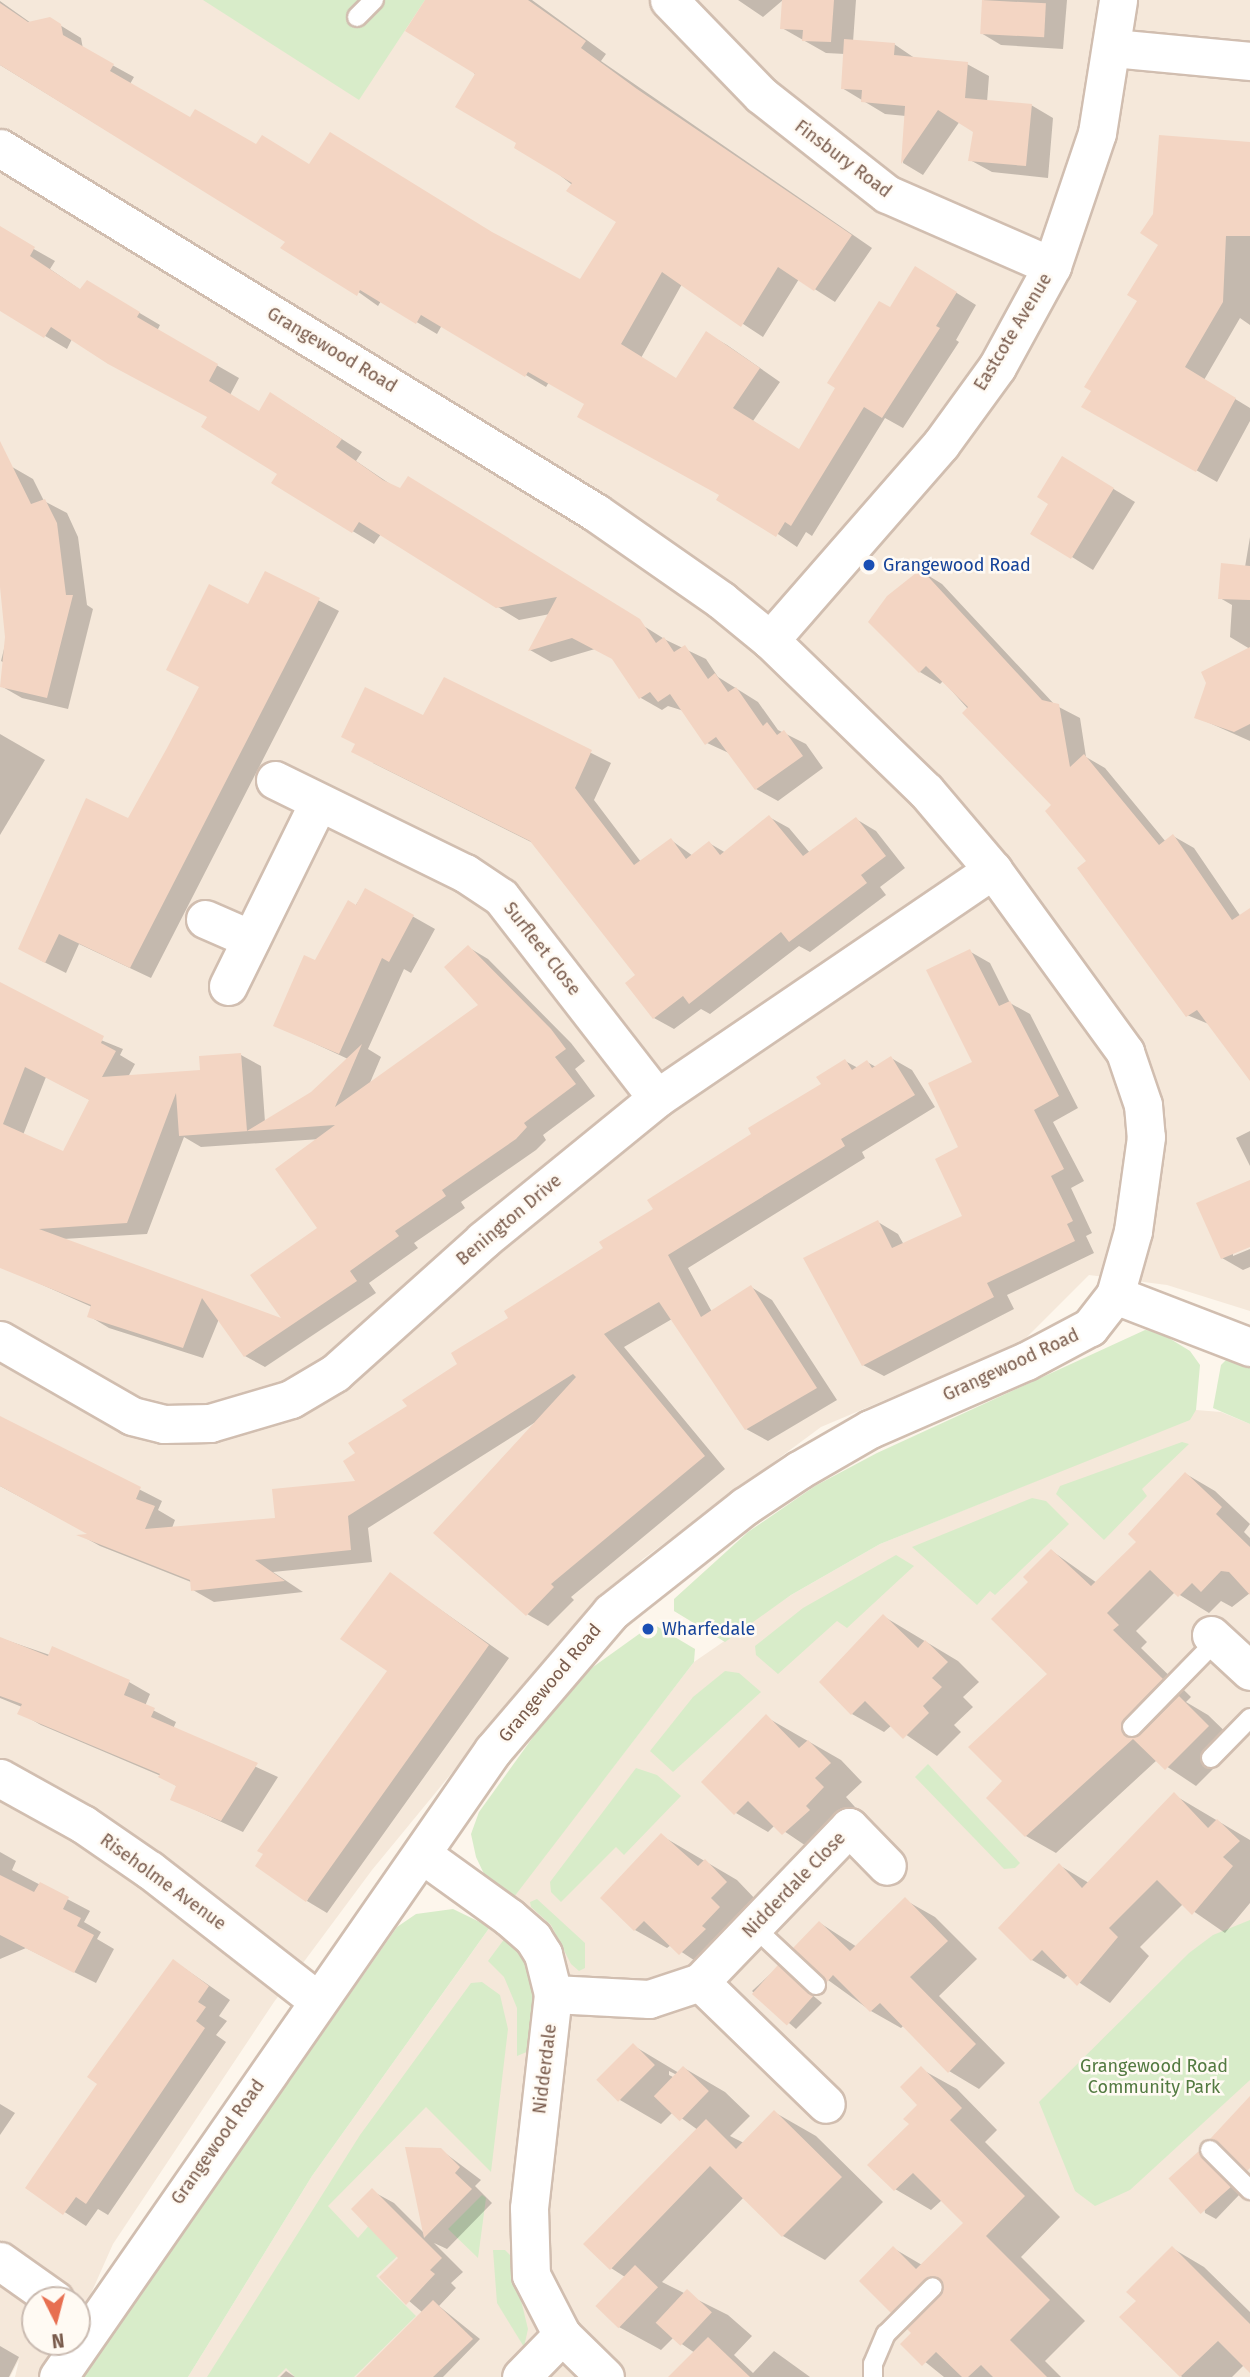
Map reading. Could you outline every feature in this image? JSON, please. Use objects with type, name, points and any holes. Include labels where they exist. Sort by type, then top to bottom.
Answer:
[{"type":"street","name":"Finsbury Road","points":[[669,0],[761,95],[887,194],[1052,266]]},
{"type":"street","name":"Eastcote Avenue","points":[[770,640],[941,444],[997,367],[1052,266],[1097,133],[1113,48],[1118,0]]},
{"type":"street","points":[[1113,48],[1250,61]]},
{"type":"street","name":"Grangewood Road","points":[[0,148],[595,512],[722,600],[770,640],[909,774],[993,870],[1125,1052],[1143,1105],[1146,1137],[1139,1195],[1115,1296],[1090,1328],[1070,1340],[870,1429],[799,1470],[745,1506],[611,1612],[493,1751],[423,1855],[91,2310]]},
{"type":"street","name":"Surfleet Close","points":[[275,780],[465,873],[501,897],[657,1098]]},
{"type":"street","points":[[228,986],[318,803]]},
{"type":"street","name":"Benington Drive","points":[[0,1339],[132,1416],[164,1423],[210,1423],[291,1399],[335,1373],[483,1240],[657,1098],[993,870]]},
{"type":"street","points":[[205,919],[251,939]]},
{"type":"street","points":[[1115,1296],[1250,1347]]},
{"type":"street","points":[[1214,1638],[1250,1671]]},
{"type":"street","name":"Riseholme Avenue","points":[[0,1778],[83,1824],[150,1870],[317,2000]]},
{"type":"street","name":"Nidderdale Close","points":[[553,1994],[649,1999],[700,1982],[849,1827],[887,1866]]},
{"type":"street","name":"Nidderdale","points":[[423,1855],[533,1938],[543,1954],[553,1994],[528,2246],[531,2275],[562,2334],[605,2377]]},
{"type":"street","points":[[700,1982],[826,2104]]},
{"type":"street","points":[[0,2261],[35,2286]]},
{"type":"street","points":[[521,2377],[562,2334]]},
{"type":"street","name":"Grangewood Road","points":[[58,2377],[68,2356]]},
{"type":"lane","points":[[357,17],[374,0]]},
{"type":"lane","points":[[1132,1727],[1214,1638]]},
{"type":"lane","points":[[1211,1758],[1250,1718]]},
{"type":"lane","points":[[754,1927],[816,1985]]},
{"type":"lane","points":[[1210,2150],[1250,2190]]},
{"type":"lane","points":[[873,2377],[873,2364],[886,2334],[933,2287]]},
{"type":"shaded area","points":[[0,0],[1250,0],[1250,1311],[1167,1285],[1089,1275],[1022,1342],[821,1427],[643,1559],[557,1645],[372,1870],[274,2002],[113,2244],[91,2294],[91,2286],[21,2286],[21,2356],[63,2356],[54,2377],[15,2377],[19,2360],[10,2377],[0,2377]]},
{"type":"shaded area","points":[[1196,1410],[1221,1412],[1250,1424],[1250,2377],[188,2377],[312,2176],[490,1927],[694,1662],[791,1595],[880,1544],[1169,1427]]},
{"type":"green space","points":[[203,0],[425,0],[359,100]]},
{"type":"green space","points":[[1145,1330],[1159,1332],[1190,1351],[1200,1365],[1196,1410],[1190,1420],[880,1544],[791,1595],[725,1642],[674,1611],[674,1599],[748,1532],[815,1486],[877,1453]]},
{"type":"green space","points":[[1227,1359],[1250,1367],[1250,1424],[1213,1408],[1221,1365]]},
{"type":"green space","points":[[1182,1442],[1189,1444],[1142,1489],[1147,1496],[1104,1540],[1056,1494],[1060,1486]]},
{"type":"green space","points":[[1032,1498],[1046,1501],[1069,1524],[995,1595],[990,1591],[977,1605],[912,1547]]},
{"type":"green space","points":[[896,1555],[914,1566],[847,1628],[837,1621],[778,1674],[756,1655],[755,1646],[803,1608]]},
{"type":"green space","points":[[653,1624],[695,1649],[694,1662],[514,1897],[485,1876],[476,1857],[471,1834],[479,1812],[554,1708],[593,1667]]},
{"type":"green space","points":[[725,1671],[739,1673],[761,1692],[673,1772],[650,1751],[693,1697]]},
{"type":"green space","points":[[928,1764],[1020,1863],[1015,1868],[1004,1869],[915,1777]]},
{"type":"green space","points":[[636,1768],[657,1775],[681,1796],[624,1855],[616,1847],[561,1902],[551,1892],[550,1882]]},
{"type":"green space","points":[[537,1899],[585,1943],[585,1968],[579,1971],[571,1964],[551,1925],[531,1907],[530,1902]]},
{"type":"green space","points":[[453,1909],[490,1927],[312,2176],[188,2377],[82,2377],[397,1927],[416,1914]]},
{"type":"green space","name":"Grangewood Road Community Park","points":[[1250,1920],[1250,2080],[1130,2190],[1095,2206],[1075,2191],[1039,2102],[1189,1953],[1213,1935]]},
{"type":"green space","points":[[505,1938],[524,1953],[534,1978],[529,2051],[517,2056],[517,2008],[504,1977],[488,1961]]},
{"type":"green space","points":[[482,1982],[500,1995],[508,2029],[491,2172],[426,2107],[328,2206],[358,2238],[372,2222],[407,2247],[376,2276],[416,2316],[354,2377],[295,2377],[286,2368],[277,2377],[207,2377],[360,2135],[471,1983]]},
{"type":"green space","points":[[482,2195],[486,2198],[478,2258],[448,2229]]},
{"type":"green space","points":[[493,2250],[505,2250],[510,2255],[528,2329],[524,2347],[497,2303]]},
{"type":"building","points":[[425,0],[528,0],[586,41],[581,48],[637,89],[852,235],[814,291],[778,267],[741,327],[662,272],[621,344],[676,378],[706,331],[760,368],[733,408],[799,449],[835,388],[827,383],[879,301],[890,307],[915,266],[957,292],[936,326],[940,328],[882,418],[864,407],[791,526],[785,522],[776,537],[716,500],[719,495],[577,417],[584,404],[528,372],[525,377],[421,315],[416,324],[360,290],[357,296],[280,248],[285,242],[0,65],[0,3],[28,22],[50,17],[61,24],[63,35],[114,64],[110,71],[190,117],[195,109],[256,144],[262,135],[309,164],[330,132],[492,232],[580,279],[616,222],[566,191],[572,183],[514,148],[516,143],[455,107],[475,74],[405,31]]},
{"type":"building","points":[[782,0],[834,0],[831,42],[802,41],[803,30],[780,29]]},
{"type":"building","points":[[982,0],[1046,3],[1044,37],[980,34]]},
{"type":"building","points":[[844,39],[895,43],[894,55],[968,62],[965,98],[1032,104],[1026,166],[968,161],[973,132],[938,110],[901,164],[905,106],[861,102],[862,90],[841,89]]},
{"type":"building","points":[[1159,135],[1250,142],[1250,236],[1226,236],[1223,302],[1185,367],[1236,398],[1196,472],[1081,407],[1091,391],[1084,387],[1137,301],[1127,295],[1158,245],[1140,233],[1153,214]]},
{"type":"building","points":[[0,226],[35,247],[30,256],[80,289],[87,280],[140,312],[137,317],[218,364],[209,381],[259,411],[270,392],[342,439],[336,447],[383,480],[400,488],[408,476],[640,619],[656,643],[664,637],[674,652],[685,645],[708,679],[715,673],[728,692],[736,687],[763,726],[767,722],[777,735],[784,730],[803,756],[755,790],[716,737],[705,745],[670,694],[658,702],[650,692],[639,699],[612,659],[572,638],[528,651],[557,597],[496,608],[359,522],[352,533],[271,483],[277,474],[201,427],[207,417],[108,364],[51,327],[44,338],[0,311]]},
{"type":"building","points":[[0,441],[31,504],[45,499],[57,523],[66,595],[73,595],[47,698],[0,687],[5,637],[0,587]]},
{"type":"building","points":[[1062,456],[1114,488],[1071,559],[1030,534],[1048,504],[1037,497]]},
{"type":"building","points":[[1221,563],[1250,566],[1250,600],[1218,599]]},
{"type":"building","points":[[921,569],[1042,700],[1059,704],[1070,767],[1084,754],[1159,845],[1173,834],[1232,920],[1250,908],[1250,1081],[1197,1010],[1186,1017],[1077,868],[1086,861],[1045,811],[1051,805],[962,713],[968,707],[926,666],[919,673],[868,622],[887,596]]},
{"type":"building","points":[[265,571],[320,598],[130,968],[59,934],[45,963],[18,949],[86,798],[128,818],[199,687],[166,670],[209,584],[248,604]]},
{"type":"building","points":[[1250,647],[1250,724],[1234,732],[1194,718],[1206,683],[1201,672]]},
{"type":"building","points":[[444,677],[592,750],[575,788],[634,865],[671,838],[686,859],[709,841],[720,855],[769,815],[803,856],[856,817],[886,856],[861,875],[867,883],[789,942],[781,932],[689,1004],[683,996],[653,1019],[625,983],[635,975],[530,841],[351,752],[355,744],[341,737],[365,687],[423,715]]},
{"type":"building","points":[[365,888],[414,915],[389,962],[382,958],[339,1054],[273,1026],[304,955],[315,960],[348,900],[356,905]]},
{"type":"building","points":[[468,945],[551,1029],[566,1049],[555,1057],[576,1084],[524,1123],[527,1127],[516,1139],[442,1190],[446,1196],[395,1231],[399,1236],[350,1271],[357,1281],[244,1357],[202,1298],[183,1348],[87,1317],[91,1305],[0,1268],[0,982],[104,1036],[101,1043],[116,1051],[102,1077],[200,1070],[199,1056],[241,1053],[247,1131],[311,1092],[362,1044],[335,1107],[478,1005],[444,967]],"holes":[[[25,1067],[89,1100],[63,1151],[3,1124]],[[176,1093],[179,1136],[335,1125],[275,1169],[317,1228],[250,1275],[281,1318],[39,1229],[127,1223]]]},
{"type":"building","points":[[970,949],[999,1006],[1010,1001],[1059,1096],[1034,1110],[1064,1169],[1051,1176],[1073,1221],[1067,1224],[1075,1241],[987,1283],[994,1297],[862,1366],[803,1258],[878,1220],[892,1248],[962,1216],[935,1159],[958,1147],[928,1083],[972,1062],[926,970]]},
{"type":"building","points":[[891,1056],[915,1095],[841,1139],[845,1146],[668,1255],[701,1317],[751,1285],[817,1388],[745,1430],[659,1302],[604,1334],[705,1456],[551,1584],[554,1587],[526,1616],[433,1533],[576,1377],[573,1374],[348,1516],[351,1550],[255,1560],[285,1581],[191,1591],[190,1580],[76,1535],[87,1534],[0,1486],[0,1416],[141,1487],[136,1499],[155,1506],[145,1529],[275,1518],[272,1489],[355,1481],[343,1461],[355,1453],[348,1443],[407,1406],[402,1400],[457,1364],[451,1353],[508,1318],[504,1311],[603,1248],[599,1242],[653,1209],[647,1200],[751,1134],[748,1128],[821,1084],[816,1077],[845,1059],[852,1070],[867,1060],[872,1068]]},
{"type":"building","points":[[1250,1180],[1250,1247],[1221,1259],[1196,1203]]},
{"type":"building","points":[[1185,1472],[1222,1507],[1216,1514],[1250,1547],[1250,1595],[1229,1572],[1221,1571],[1201,1592],[1192,1583],[1178,1597],[1150,1570],[1107,1613],[1119,1625],[1113,1630],[1163,1679],[1123,1720],[1124,1735],[1140,1735],[1179,1696],[1209,1726],[1165,1770],[1133,1739],[1025,1837],[986,1798],[1002,1781],[968,1747],[1047,1674],[991,1619],[1028,1582],[1023,1577],[1051,1549],[1091,1586],[1136,1542],[1128,1534]]},
{"type":"building","points":[[390,1572],[489,1645],[306,1902],[255,1866],[263,1854],[257,1851],[387,1671],[340,1639]]},
{"type":"building","points":[[883,1614],[918,1648],[925,1640],[948,1662],[932,1678],[942,1687],[923,1706],[929,1713],[903,1739],[865,1701],[851,1715],[819,1682]]},
{"type":"building","points":[[0,1637],[48,1656],[52,1646],[130,1680],[124,1695],[155,1708],[151,1717],[258,1763],[221,1821],[170,1800],[176,1786],[158,1777],[160,1774],[17,1714],[22,1704],[0,1696]]},
{"type":"building","points":[[766,1714],[799,1748],[808,1740],[831,1763],[815,1778],[824,1787],[806,1806],[810,1810],[782,1835],[748,1801],[734,1815],[701,1782]]},
{"type":"building","points":[[1174,1792],[1208,1828],[1217,1819],[1240,1841],[1223,1857],[1233,1866],[1192,1915],[1157,1880],[1109,1928],[1118,1937],[1077,1986],[1042,1950],[1031,1961],[998,1928],[1059,1863],[1082,1888]]},
{"type":"building","points":[[661,1833],[698,1866],[705,1859],[727,1882],[711,1898],[720,1907],[702,1926],[706,1929],[679,1955],[644,1921],[634,1931],[600,1898]]},
{"type":"building","points":[[0,1875],[34,1892],[40,1882],[69,1897],[63,1909],[81,1918],[77,1926],[94,1935],[74,1973],[0,1935]]},
{"type":"building","points":[[905,1897],[948,1941],[910,1977],[976,2044],[948,2073],[880,2003],[870,2012],[833,1975],[827,1982],[793,1948],[819,1921],[850,1951]]},
{"type":"building","points":[[173,1959],[209,1986],[198,2002],[206,2007],[196,2021],[205,2028],[86,2204],[76,2197],[63,2215],[25,2188],[97,2084],[87,2077]]},
{"type":"building","points":[[778,1965],[813,1996],[787,2025],[752,1994]]},
{"type":"building","points":[[633,2043],[655,2065],[618,2102],[596,2080]]},
{"type":"building","points":[[683,2066],[709,2091],[680,2121],[654,2096]]},
{"type":"building","points":[[921,2066],[962,2108],[950,2120],[1025,2196],[986,2236],[1050,2300],[1010,2340],[1047,2377],[993,2377],[981,2365],[968,2377],[962,2377],[936,2352],[922,2366],[900,2344],[911,2333],[907,2329],[941,2294],[941,2279],[926,2279],[891,2313],[859,2281],[893,2246],[916,2269],[963,2223],[913,2173],[894,2191],[867,2165],[909,2124],[903,2119],[917,2105],[900,2087]]},
{"type":"building","points":[[1250,2096],[1250,2168],[1247,2171],[1210,2139]]},
{"type":"building","points":[[774,2110],[842,2177],[782,2237],[710,2166],[610,2270],[583,2244],[706,2119],[736,2149]]},
{"type":"building","points":[[405,2147],[441,2148],[460,2167],[455,2173],[472,2189],[424,2238]]},
{"type":"building","points":[[1199,2151],[1231,2187],[1201,2214],[1169,2178]]},
{"type":"building","points":[[372,2188],[442,2258],[430,2270],[435,2274],[406,2305],[379,2277],[398,2258],[351,2209]]},
{"type":"building","points":[[1172,2246],[1250,2324],[1250,2373],[1218,2341],[1180,2377],[1119,2317],[1136,2301],[1126,2292]]},
{"type":"building","points":[[635,2265],[658,2287],[618,2328],[595,2306]]},
{"type":"building","points":[[687,2289],[712,2312],[680,2346],[656,2323]]},
{"type":"building","points":[[433,2300],[473,2339],[433,2377],[356,2377]]},
{"type":"building","points":[[708,2337],[750,2377],[668,2377]]},
{"type":"place","name":"Grangewood Road","points":[[869,565]]},
{"type":"place","name":"Wharfedale","points":[[648,1629]]}]
